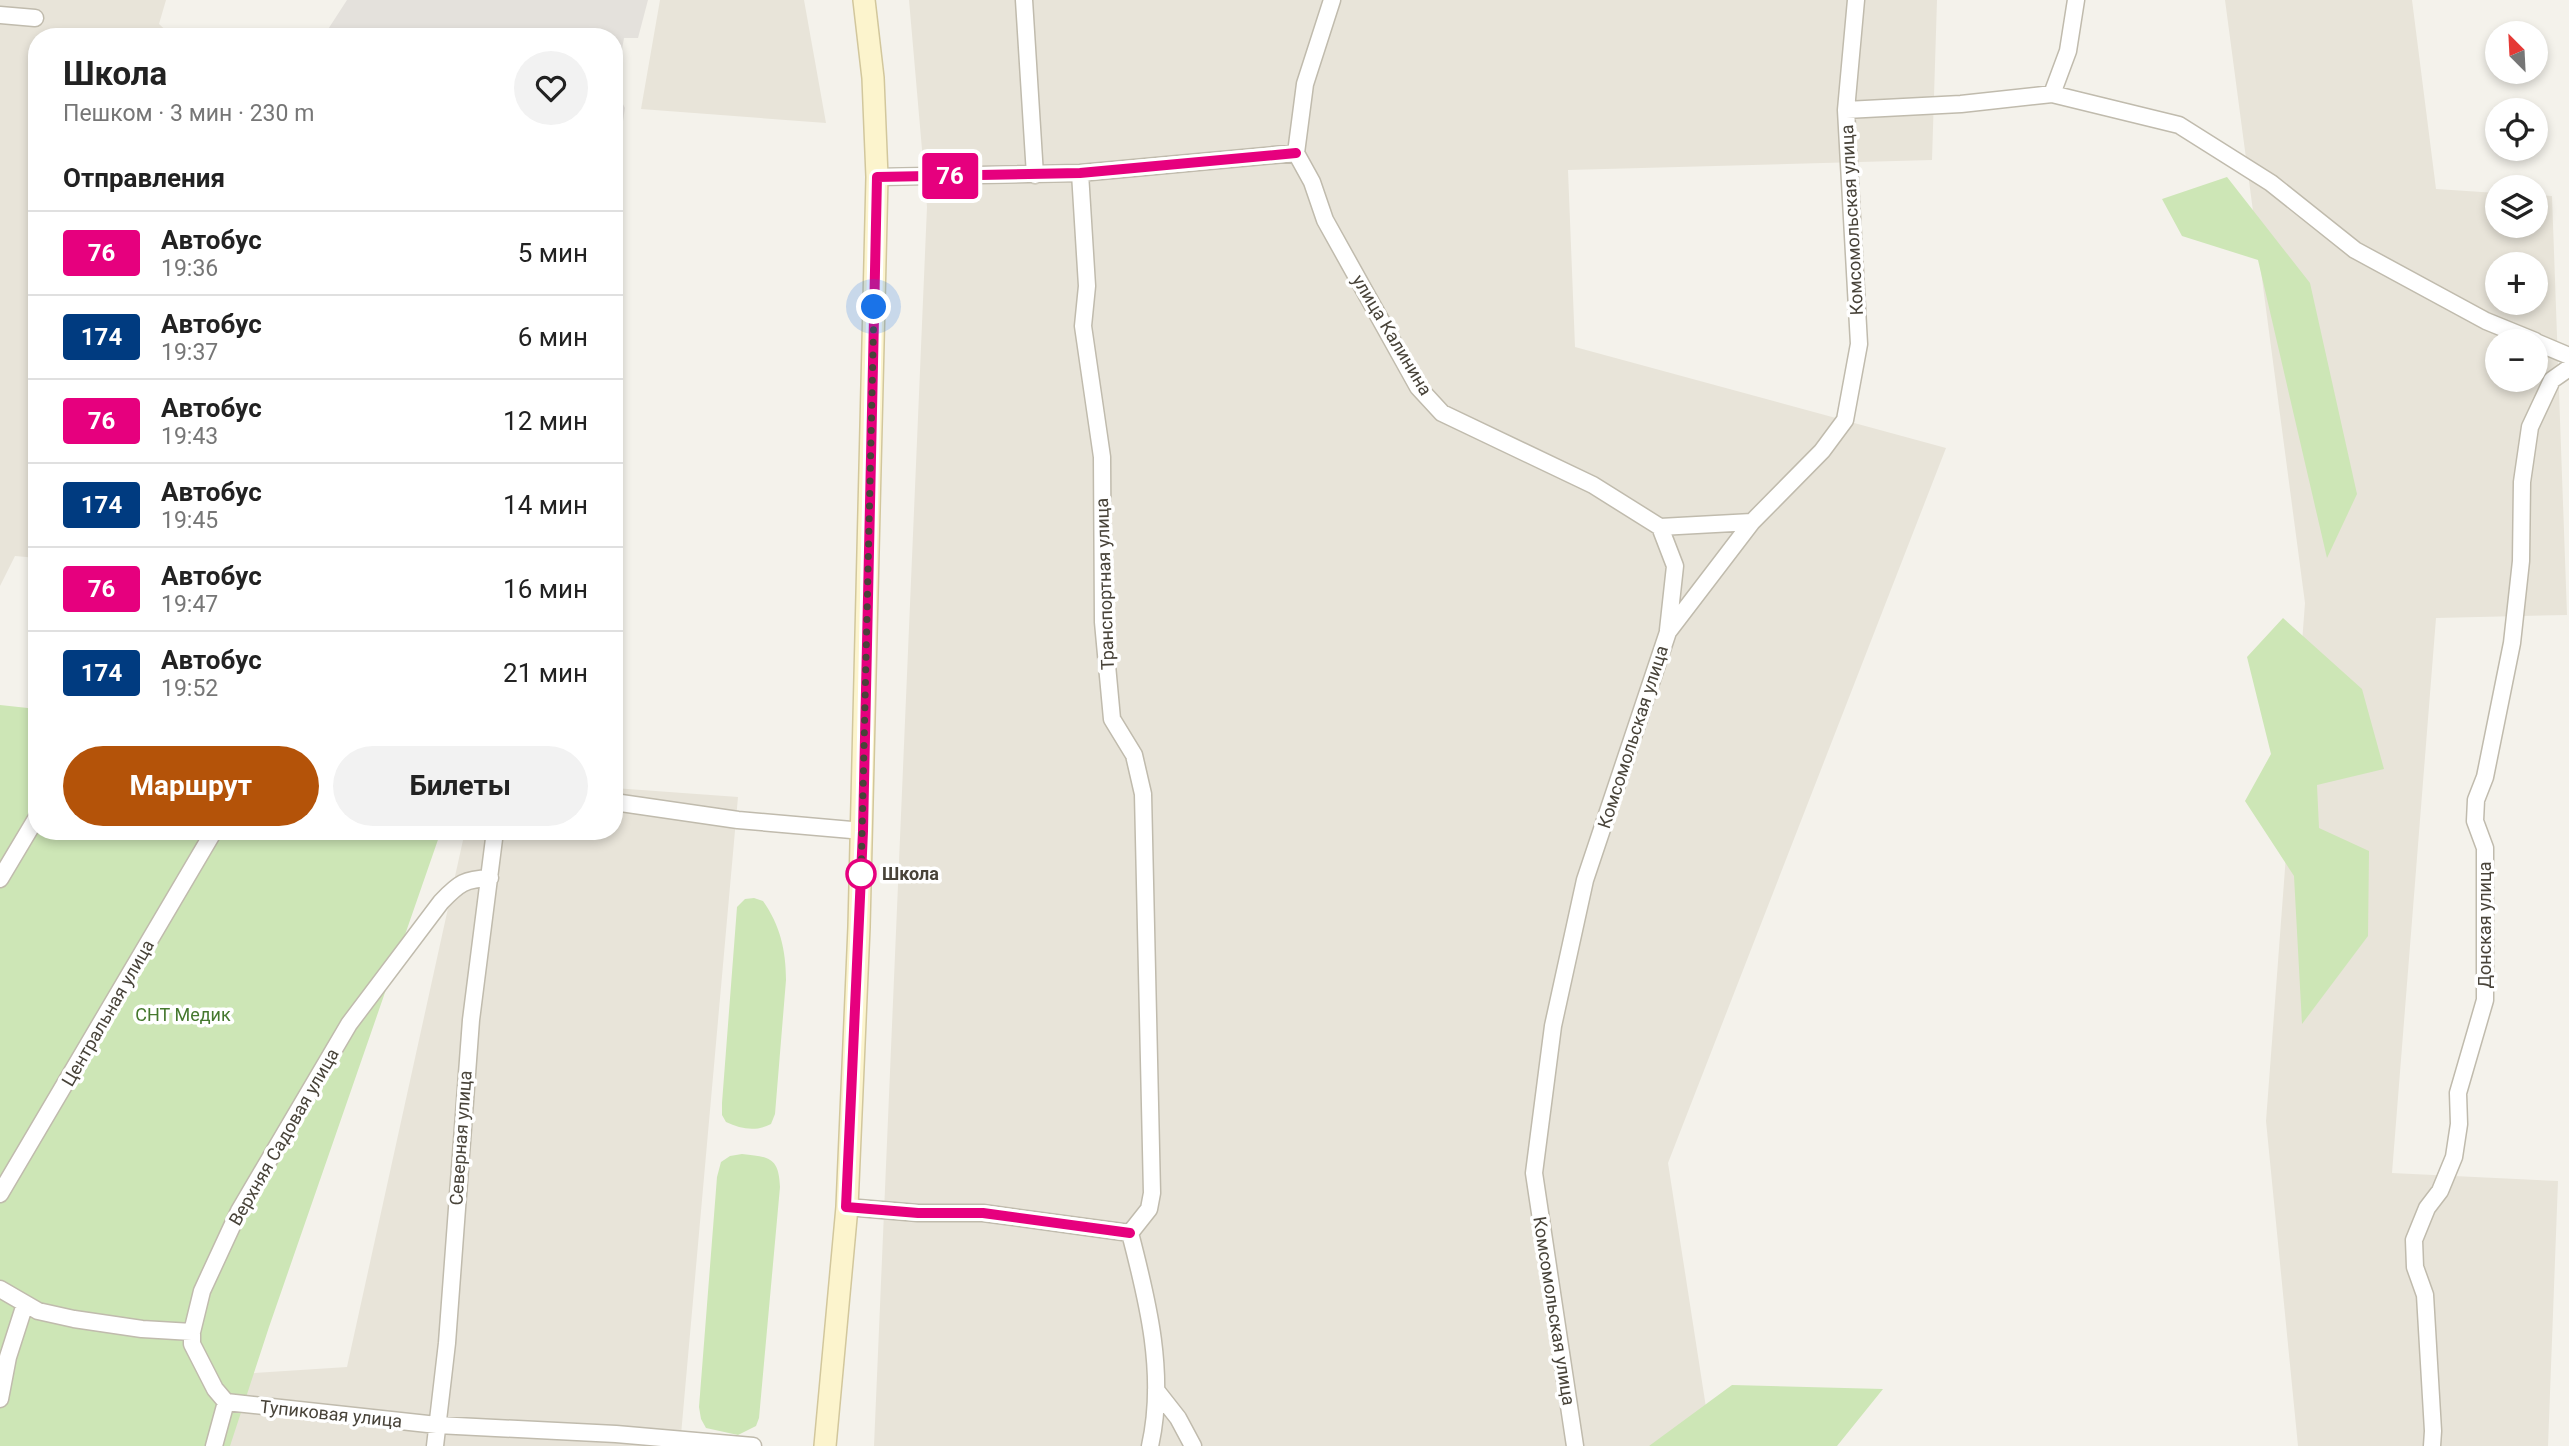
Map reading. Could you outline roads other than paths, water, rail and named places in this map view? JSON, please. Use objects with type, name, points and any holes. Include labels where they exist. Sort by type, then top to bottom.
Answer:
[{"type":"main road","points":[[825,1446],[846,1207],[863,831],[877,177],[873,78],[864,0]]},
{"type":"street","points":[[1024,0],[1035,175]]},
{"type":"street","points":[[877,177],[1080,173],[1296,153],[1305,84],[1332,0]]},
{"type":"street","name":"Комсомольская улица","points":[[1575,1446],[1534,1173],[1553,1026],[1585,880],[1668,632],[1752,522],[1822,451],[1845,420],[1859,344],[1846,110],[1856,0]]},
{"type":"street","points":[[2052,94],[2068,51],[2076,0]]},
{"type":"street","points":[[0,15],[35,18]]},
{"type":"street","points":[[1846,110],[1961,104],[2052,94],[2179,125],[2271,183],[2355,250],[2505,329]]},
{"type":"street","name":"улица Калинина","points":[[1296,153],[1312,182],[1325,220],[1418,387],[1442,414],[1593,485],[1660,527]]},
{"type":"street","name":"Транспортная улица","points":[[1080,173],[1087,286],[1083,326],[1102,457],[1103,622],[1112,719],[1134,755],[1143,794],[1152,1193],[1149,1209],[1130,1233]]},
{"type":"street","points":[[2548,347],[2569,356]]},
{"type":"street","name":"Донская улица","points":[[2432,1446],[2425,1295],[2415,1267],[2414,1240],[2427,1208],[2440,1191],[2454,1157],[2459,1124],[2458,1093],[2485,1000],[2485,848],[2475,821],[2476,800],[2485,777],[2512,643],[2521,561],[2522,482],[2530,426],[2552,380],[2569,368]]},
{"type":"street","points":[[1668,632],[1675,566],[1660,527],[1752,522]]},
{"type":"street","points":[[623,803],[738,820],[863,831]]},
{"type":"street","points":[[0,879],[28,832]]},
{"type":"street","name":"Центральная улица","points":[[0,1194],[209,840]]},
{"type":"street","name":"Северная улица","points":[[435,1446],[447,1343],[471,1020],[494,840]]},
{"type":"street","name":"Верхняя Садовая улица","points":[[226,1402],[197,1358],[192,1344],[192,1332],[202,1291],[239,1211],[349,1024],[456,886],[470,879],[490,878]]},
{"type":"street","points":[[846,1207],[918,1213],[983,1213],[1130,1233],[1148,1308],[1156,1390],[1150,1446]]},
{"type":"street","points":[[0,1289],[38,1311],[142,1329],[192,1332]]},
{"type":"street","points":[[0,1399],[8,1357],[25,1304]]},
{"type":"street","points":[[1156,1390],[1178,1418],[1193,1446]]},
{"type":"street","points":[[214,1446],[226,1402]]},
{"type":"street","name":"Тупиковая улица","points":[[226,1402],[437,1425],[753,1446]]},
{"type":"place","name":"Школа","points":[[861,874]]},
{"type":"park label","name":"СНТ Медик","points":[[183,1015]]}]
